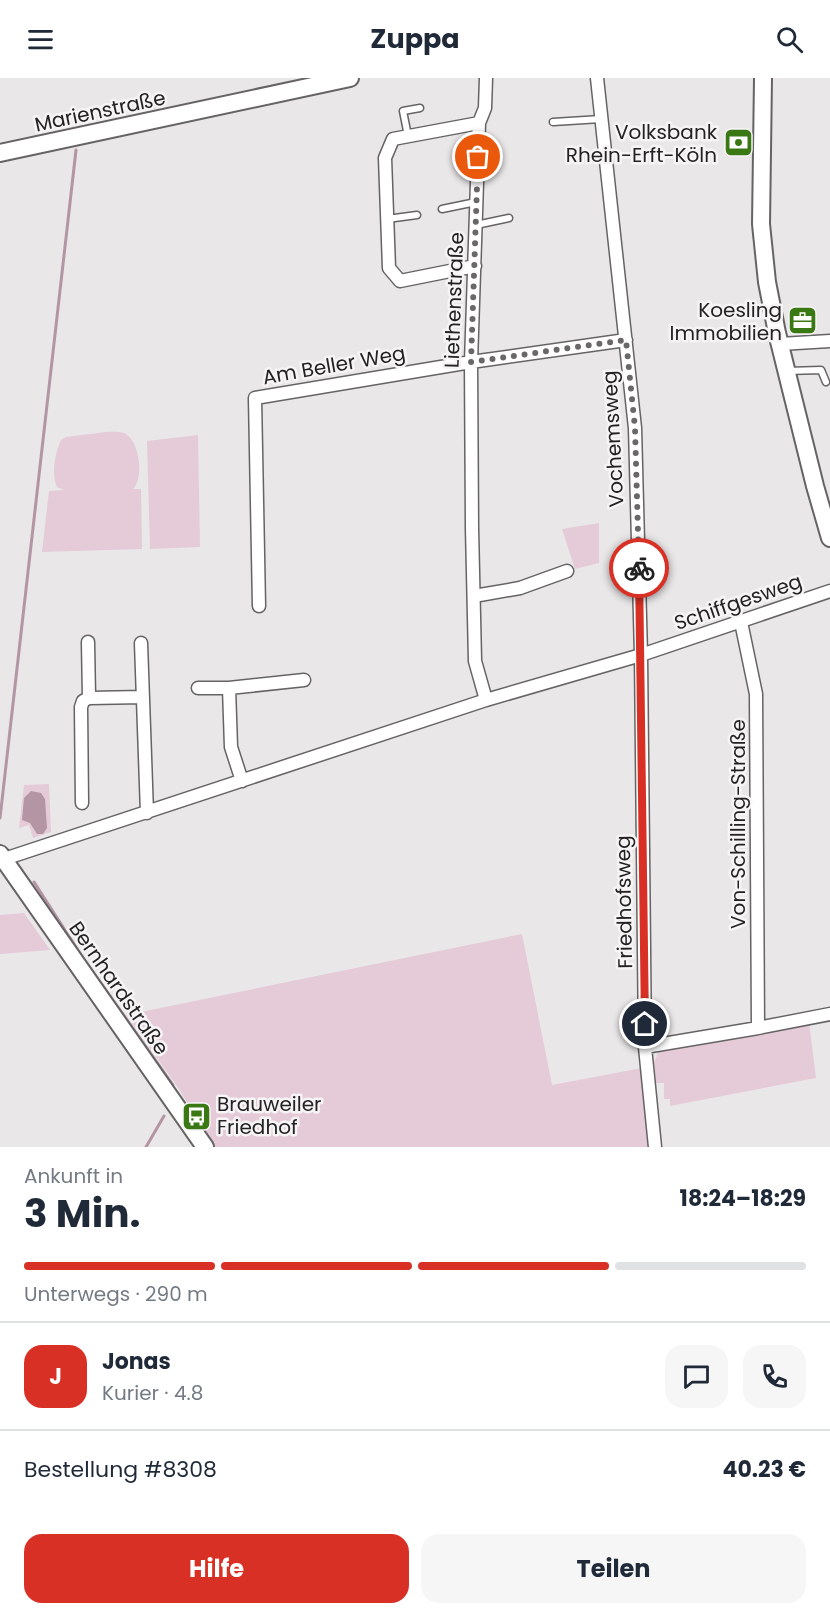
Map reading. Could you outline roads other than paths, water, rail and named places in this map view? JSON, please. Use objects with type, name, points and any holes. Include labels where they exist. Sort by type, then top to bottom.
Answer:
[{"type":"street","name":"Marienstraße","points":[[0,153],[350,78]]},
{"type":"street","name":"Liethenstraße","points":[[486,78],[485,108],[479,123],[471,362],[475,661],[486,700]]},
{"type":"street","name":"Vochemsweg","points":[[597,78],[635,428],[640,655]]},
{"type":"street","points":[[762,78],[761,224],[767,282],[780,344],[830,538]]},
{"type":"street","points":[[475,266],[400,281],[389,268],[385,158],[393,139],[479,123]]},
{"type":"street","name":"Am Beller Weg","points":[[260,606],[255,398],[471,362],[626,340]]},
{"type":"street","points":[[780,344],[830,341]]},
{"type":"street","points":[[474,596],[520,588],[567,571]]},
{"type":"street","name":"Schiffgesweg","points":[[486,700],[640,655],[830,591]]},
{"type":"street","name":"Von-Schilling-Straße","points":[[741,622],[756,694],[758,1028]]},
{"type":"street","points":[[88,642],[89,698]]},
{"type":"street","points":[[141,643],[147,813]]},
{"type":"street","name":"Friedhofsweg","points":[[640,655],[645,1047],[655,1147]]},
{"type":"street","points":[[198,688],[229,688],[303,680]]},
{"type":"street","points":[[229,688],[231,747],[242,781]]},
{"type":"street","points":[[82,803],[81,707],[83,701],[89,698],[143,697]]},
{"type":"street","points":[[2,856],[147,813],[486,700]]},
{"type":"street","name":"Bernhardstraße","points":[[2,856],[205,1147]]},
{"type":"street","points":[[645,1047],[830,1014]]},
{"type":"lane","points":[[408,136],[403,111],[420,108]]},
{"type":"lane","points":[[553,122],[602,119]]},
{"type":"lane","points":[[442,208],[477,202]]},
{"type":"lane","points":[[387,219],[417,215]]},
{"type":"lane","points":[[476,225],[509,218]]},
{"type":"lane","points":[[787,371],[822,370],[826,382]]},
{"type":"waterway","points":[[0,818],[76,150]]},
{"type":"waterway","points":[[34,882],[83,958],[173,1085]]},
{"type":"waterway","points":[[146,1147],[164,1116]]},
{"type":"place","name":"Volksbank Rhein-Erft-Köln","points":[[738,143]]},
{"type":"place","name":"Koesling Immobilien","points":[[803,321]]},
{"type":"place","name":"Brauweiler Friedhof","points":[[196,1116]]}]
